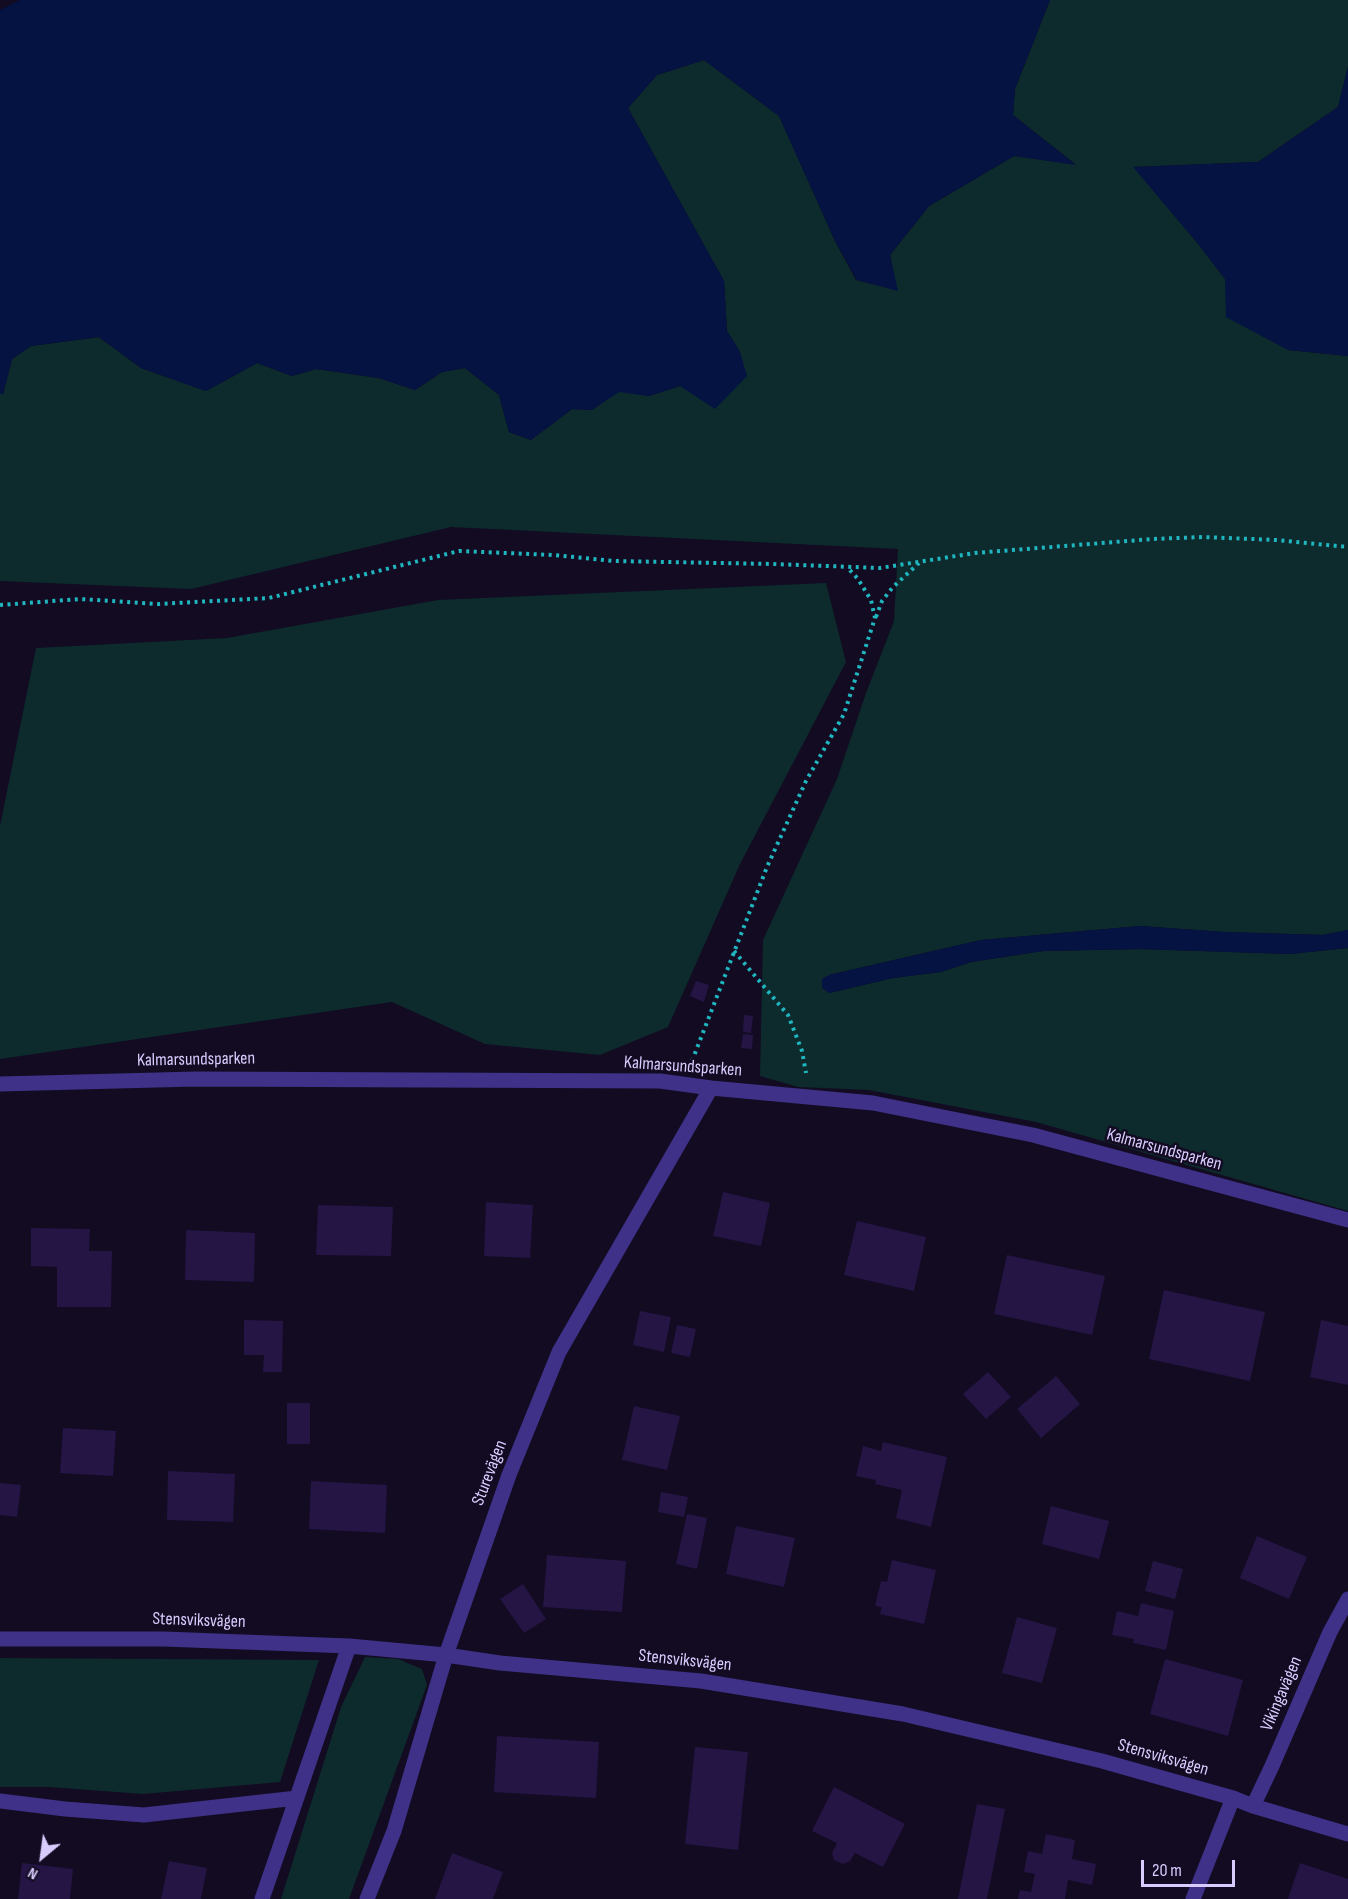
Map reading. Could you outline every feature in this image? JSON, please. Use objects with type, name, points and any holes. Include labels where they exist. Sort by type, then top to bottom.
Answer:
[{"type":"street","name":"Kalmarsundsparken","points":[[0,1084],[242,1079],[660,1081],[873,1103],[1033,1135],[1348,1220]]},
{"type":"street","name":"Sturevägen","points":[[367,1899],[394,1831],[446,1655],[509,1475],[559,1352],[711,1088]]},
{"type":"street","name":"Vikingavägen","points":[[1253,1806],[1330,1632],[1348,1599]]},
{"type":"street","name":"Stensviksvägen","points":[[0,1639],[164,1639],[349,1646],[446,1655],[500,1663],[701,1681],[903,1714],[1102,1761],[1348,1834]]},
{"type":"street","points":[[262,1899],[349,1646]]},
{"type":"street","points":[[0,1801],[144,1815],[297,1797]]},
{"type":"street","points":[[1193,1899],[1233,1798]]},
{"type":"path","points":[[0,605],[80,599],[158,604],[269,598],[459,551],[554,555],[613,561],[880,568],[975,554],[1153,539],[1203,537],[1276,540],[1348,547]]},
{"type":"path","points":[[683,1084],[767,867],[806,781],[844,714],[882,601],[893,587],[921,562]]},
{"type":"path","points":[[847,567],[858,579],[871,600],[875,618]]},
{"type":"path","points":[[734,951],[788,1015],[802,1052],[811,1097]]},
{"type":"green space","points":[[1050,0],[1348,0],[1348,67],[1338,107],[1258,162],[1134,167],[1225,279],[1288,350],[1348,356],[1348,930],[1323,935],[1224,932],[1140,926],[981,940],[829,975],[829,993],[893,978],[941,972],[971,962],[1043,951],[1141,949],[1290,954],[1348,948],[1348,1211],[1036,1122],[869,1090],[798,1087],[760,1076],[763,940],[837,779],[866,693],[894,621],[898,549],[451,527],[191,589],[0,581],[0,394],[3,394],[12,359],[31,346],[99,337],[141,368],[206,391],[257,363],[292,376],[316,369],[379,378],[415,390],[442,372],[465,368],[499,395],[509,432],[531,440],[572,409],[592,410],[619,391],[649,396],[680,386],[740,352],[727,331],[724,281],[628,108],[657,75],[704,60],[779,116],[835,241],[856,280],[897,290],[890,255],[929,206],[1014,156],[1075,164],[1013,115],[1015,89]]},
{"type":"green space","points":[[826,583],[846,662],[740,864],[668,1027],[600,1055],[485,1044],[392,1002],[0,1059],[0,826],[36,648],[227,638],[438,600]]},
{"type":"green space","points":[[365,1657],[398,1659],[422,1669],[427,1685],[349,1899],[281,1899],[341,1707]]},
{"type":"green space","points":[[0,1658],[319,1660],[280,1782],[143,1794],[49,1787],[0,1787]]},
{"type":"shaded area","points":[[20,0],[1050,0],[1015,89],[1013,115],[1076,165],[1014,156],[929,206],[890,255],[898,291],[857,280],[835,241],[779,116],[704,60],[657,75],[628,108],[724,281],[727,331],[740,352],[747,376],[715,409],[680,386],[649,396],[619,392],[592,410],[572,409],[531,440],[509,432],[499,395],[465,368],[442,372],[415,390],[379,378],[316,369],[292,376],[257,363],[206,391],[141,368],[99,337],[31,346],[12,359],[3,394],[0,394],[0,10]]},
{"type":"shaded area","points":[[1348,67],[1348,356],[1288,350],[1226,317],[1225,279],[1133,167],[1258,162],[1338,107]]},
{"type":"shaded area","points":[[1140,926],[1224,932],[1323,935],[1348,930],[1348,948],[1290,954],[1141,949],[1043,951],[971,962],[941,972],[893,978],[829,993],[822,988],[822,979],[829,975],[981,940]]},
{"type":"building","points":[[696,981],[709,985],[704,1002],[690,996]]},
{"type":"building","points":[[744,1015],[753,1016],[751,1033],[743,1032]]},
{"type":"building","points":[[743,1034],[753,1035],[752,1049],[741,1048]]},
{"type":"building","points":[[723,1192],[770,1203],[761,1246],[713,1236]]},
{"type":"building","points":[[486,1202],[533,1205],[530,1258],[484,1256]]},
{"type":"building","points":[[318,1205],[393,1207],[391,1256],[316,1255]]},
{"type":"building","points":[[857,1221],[926,1237],[914,1291],[844,1275]]},
{"type":"building","points":[[31,1228],[90,1229],[89,1251],[112,1251],[111,1307],[57,1307],[57,1267],[31,1266]]},
{"type":"building","points":[[186,1230],[255,1233],[254,1282],[185,1280]]},
{"type":"building","points":[[1007,1255],[1105,1276],[1092,1335],[994,1314]]},
{"type":"building","points":[[1164,1290],[1265,1312],[1250,1381],[1149,1359]]},
{"type":"building","points":[[640,1311],[671,1317],[664,1352],[633,1345]]},
{"type":"building","points":[[244,1320],[283,1321],[282,1372],[263,1372],[264,1355],[244,1355]]},
{"type":"building","points":[[1321,1320],[1348,1326],[1348,1385],[1310,1377]]},
{"type":"building","points":[[677,1325],[696,1329],[690,1357],[671,1353]]},
{"type":"building","points":[[988,1372],[1011,1397],[986,1419],[963,1394]]},
{"type":"building","points":[[1056,1376],[1080,1404],[1041,1438],[1017,1409]]},
{"type":"building","points":[[287,1403],[310,1403],[310,1444],[287,1444]]},
{"type":"building","points":[[634,1406],[680,1416],[667,1470],[622,1460]]},
{"type":"building","points":[[63,1428],[116,1431],[113,1476],[60,1473]]},
{"type":"building","points":[[883,1442],[947,1457],[931,1527],[896,1518],[902,1490],[875,1484],[876,1480],[856,1476],[863,1446],[881,1451]]},
{"type":"building","points":[[168,1471],[235,1474],[233,1522],[167,1520]]},
{"type":"building","points":[[311,1481],[387,1485],[385,1533],[309,1529]]},
{"type":"building","points":[[0,1483],[21,1485],[17,1517],[0,1515]]},
{"type":"building","points":[[661,1492],[688,1497],[684,1517],[658,1512]]},
{"type":"building","points":[[1051,1506],[1109,1521],[1099,1559],[1042,1544]]},
{"type":"building","points":[[687,1514],[707,1518],[697,1569],[676,1564]]},
{"type":"building","points":[[736,1526],[795,1538],[784,1587],[726,1574]]},
{"type":"building","points":[[1257,1536],[1307,1557],[1289,1599],[1240,1578]]},
{"type":"building","points":[[547,1555],[626,1561],[622,1612],[543,1607]]},
{"type":"building","points":[[892,1560],[936,1570],[924,1624],[880,1614],[882,1607],[875,1606],[881,1581],[887,1582]]},
{"type":"building","points":[[1153,1561],[1183,1569],[1175,1599],[1145,1591]]},
{"type":"building","points":[[523,1584],[546,1619],[524,1633],[500,1599]]},
{"type":"building","points":[[1141,1603],[1174,1611],[1166,1650],[1133,1643],[1134,1639],[1112,1635],[1117,1611],[1138,1616]]},
{"type":"building","points":[[1017,1617],[1057,1628],[1042,1683],[1002,1673]]},
{"type":"building","points":[[1165,1659],[1243,1680],[1228,1736],[1150,1714]]},
{"type":"building","points":[[497,1736],[599,1742],[596,1798],[494,1792]]},
{"type":"building","points":[[695,1747],[748,1752],[738,1850],[685,1844]]},
{"type":"building","points":[[834,1787],[905,1824],[883,1867],[855,1853],[850,1861],[843,1864],[834,1860],[832,1853],[837,1843],[812,1831]]},
{"type":"building","points":[[977,1804],[1005,1809],[987,1899],[958,1899]]},
{"type":"building","points":[[1046,1834],[1075,1840],[1072,1859],[1096,1864],[1092,1885],[1068,1880],[1065,1899],[1018,1899],[1020,1890],[1031,1892],[1035,1874],[1024,1872],[1028,1851],[1042,1854]]},
{"type":"building","points":[[452,1853],[503,1872],[493,1899],[435,1899]]},
{"type":"building","points":[[169,1861],[207,1868],[201,1899],[161,1899]]},
{"type":"building","points":[[22,1863],[73,1869],[70,1899],[18,1899]]},
{"type":"building","points":[[1300,1863],[1348,1879],[1348,1899],[1288,1899]]}]
